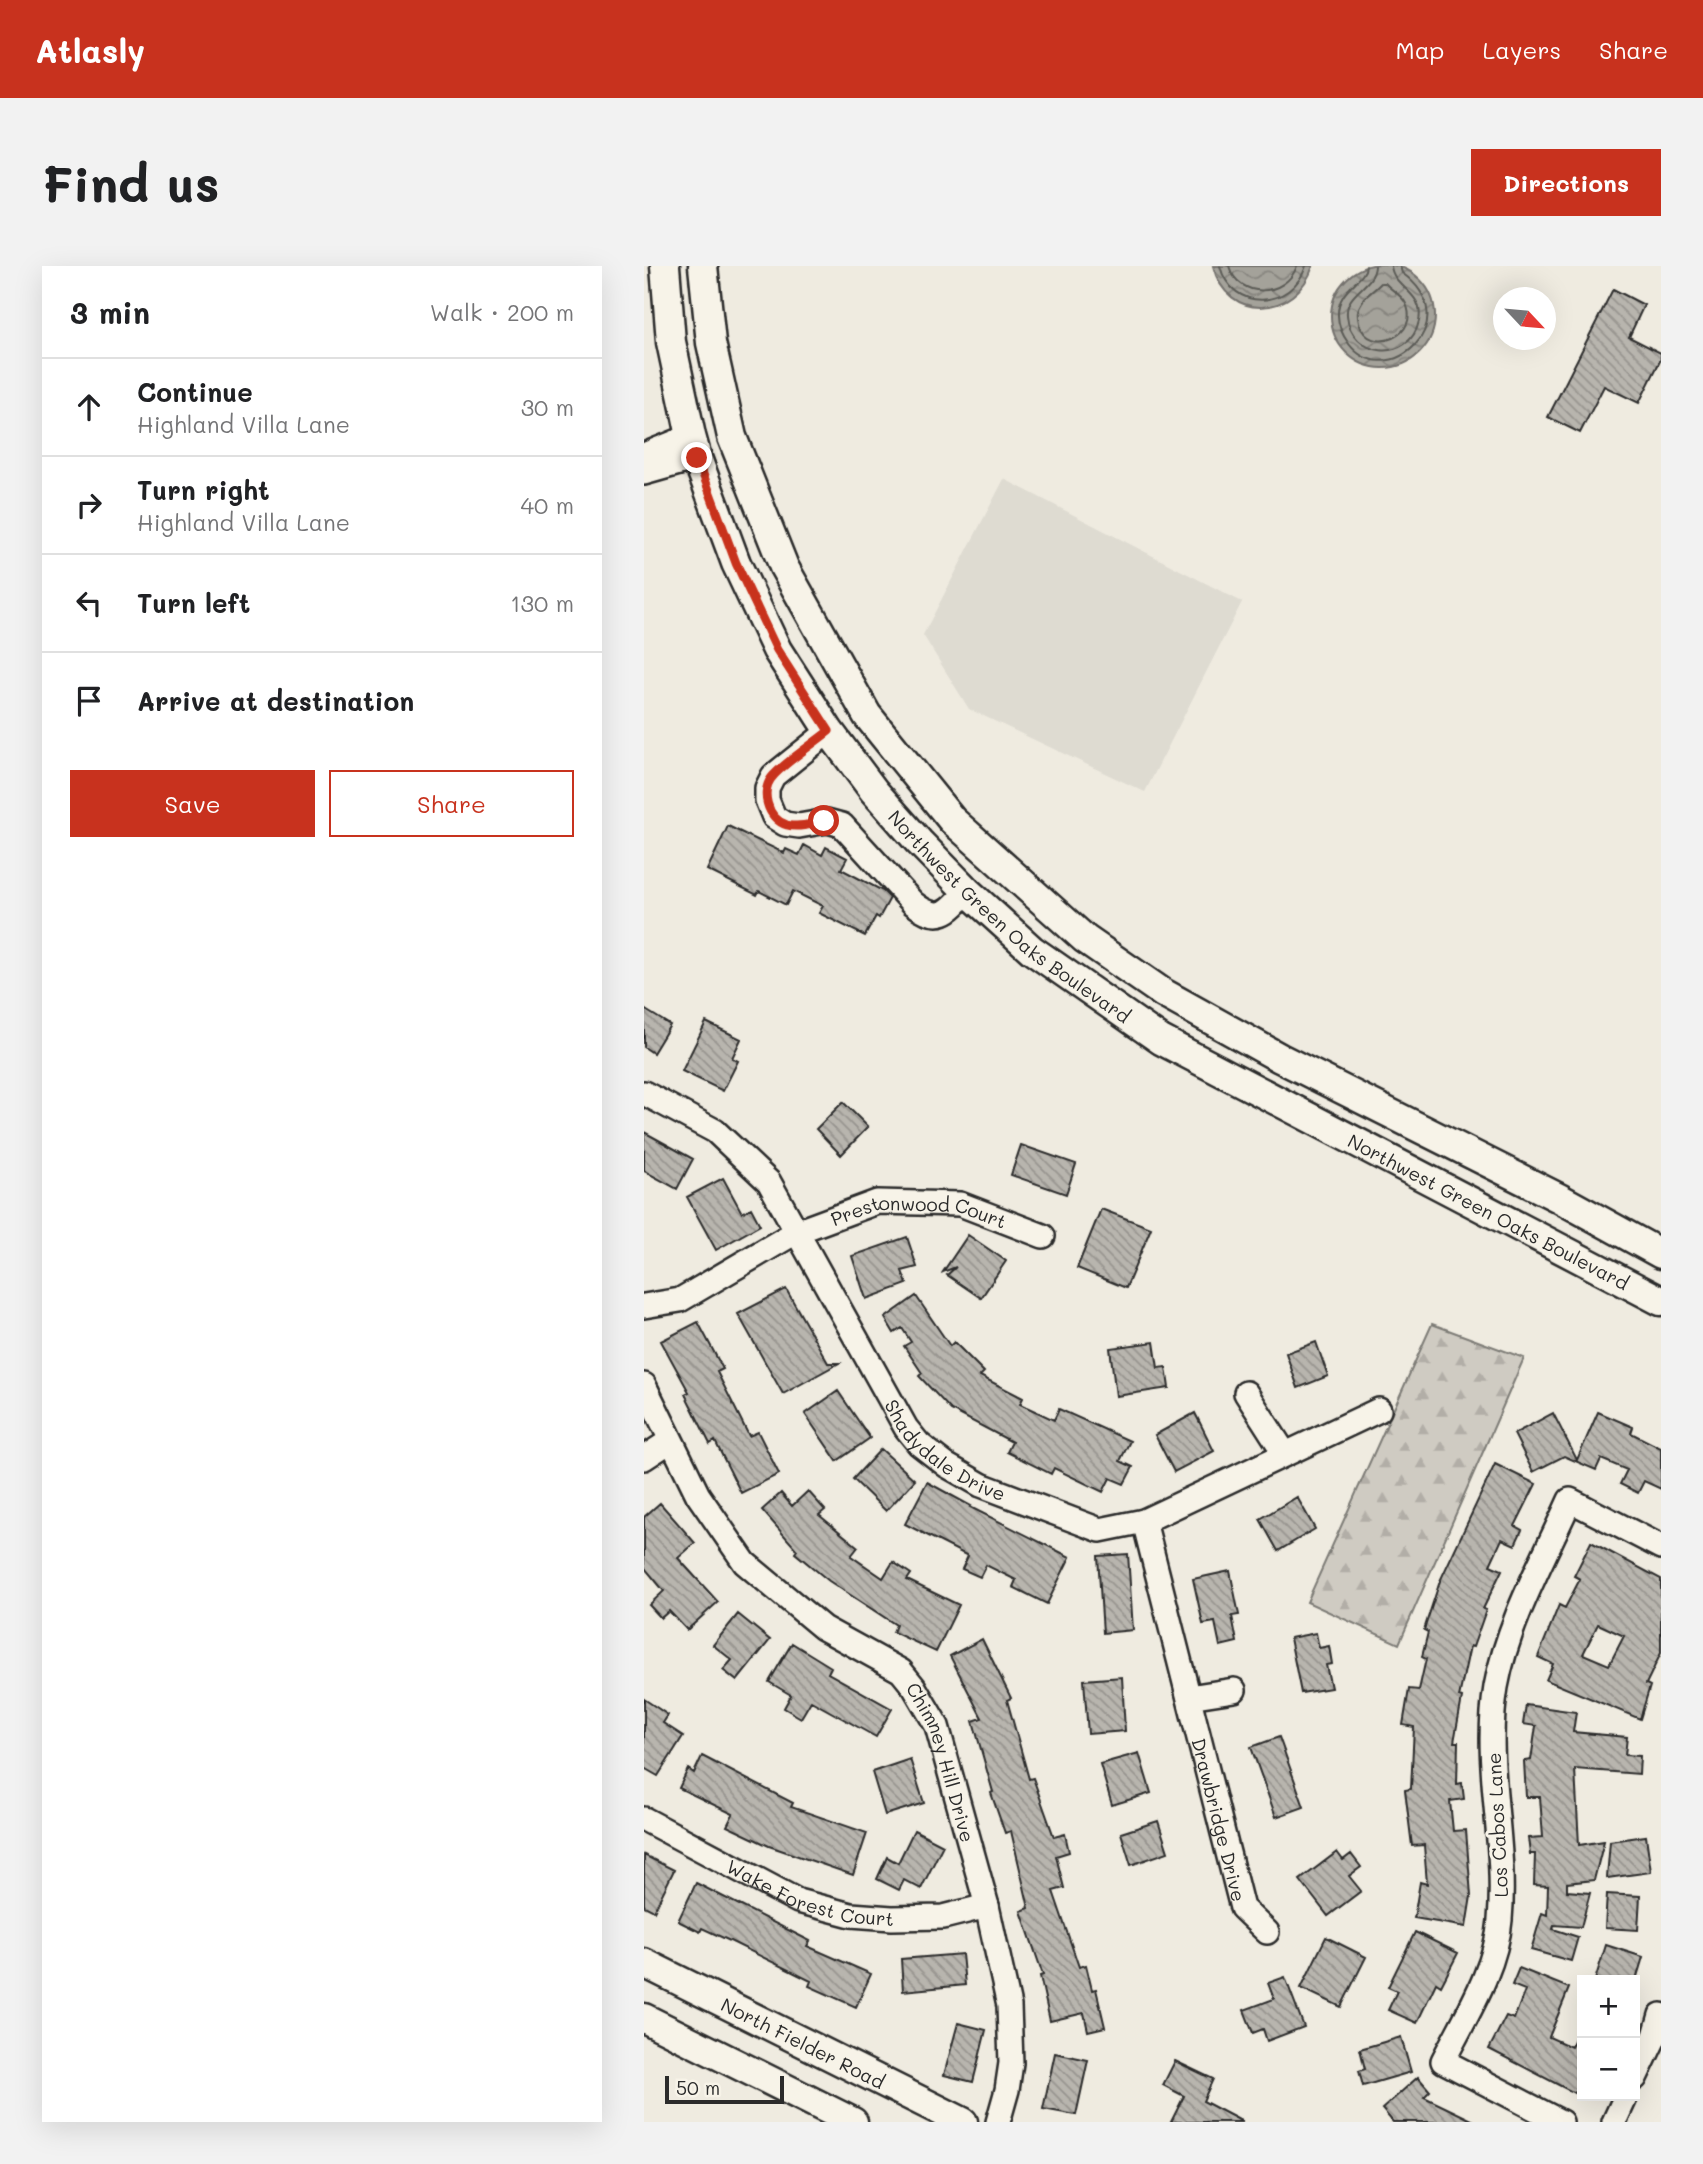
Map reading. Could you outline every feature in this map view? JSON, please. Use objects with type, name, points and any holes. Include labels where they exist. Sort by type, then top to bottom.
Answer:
[{"type":"main road","name":"Northwest Green Oaks Boulevard","points":[[665,266],[671,342],[694,447],[736,563],[777,650],[829,731],[958,901],[1161,1040],[1661,1301]]},
{"type":"main road","name":"Northwest Green Oaks Boulevard","points":[[703,266],[711,343],[732,437],[783,567],[867,715],[952,820],[1085,939],[1163,993],[1280,1058],[1559,1198],[1661,1254]]},
{"type":"main road","points":[[1540,1236],[1559,1198]]},
{"type":"main road","name":"North Fielder Road","points":[[644,1963],[963,2122]]},
{"type":"main road","points":[[644,2018],[853,2122]]},
{"type":"street","points":[[644,455],[694,447]]},
{"type":"street","points":[[644,473],[694,447]]},
{"type":"street","points":[[829,731],[773,776],[768,786],[767,803],[774,817],[792,826],[824,821],[837,823],[846,829],[920,909],[935,914],[958,901]]},
{"type":"street","name":"Shadydale Drive","points":[[644,1093],[715,1131],[769,1182],[906,1428],[919,1444],[946,1465],[981,1485],[1100,1530],[1144,1521],[1379,1410]]},
{"type":"street","name":"Prestonwood Court","points":[[644,1306],[680,1300],[796,1232],[877,1202],[960,1204],[1043,1236]]},
{"type":"street","name":"Chimney Hill Drive","points":[[644,1385],[698,1494],[745,1563],[823,1628],[901,1671],[915,1687],[937,1726],[987,1906],[1009,2006],[1011,2063],[998,2122]]},
{"type":"street","points":[[1246,1393],[1285,1454]]},
{"type":"street","points":[[644,1458],[670,1441]]},
{"type":"street","name":"Los Cabos Lane","points":[[1561,2122],[1443,2061],[1488,1971],[1500,1922],[1502,1870],[1491,1766],[1496,1687],[1513,1628],[1570,1500],[1661,1547]]},
{"type":"street","name":"Drawbridge Drive","points":[[1144,1521],[1242,1908],[1267,1932]]},
{"type":"street","points":[[1189,1697],[1234,1690]]},
{"type":"street","name":"Wake Forest Court","points":[[644,1819],[798,1901],[851,1915],[892,1918],[943,1917],[987,1906]]},
{"type":"street","points":[[1640,2068],[1655,2036],[1661,2015]]},
{"type":"street","points":[[1614,2122],[1624,2101]]},
{"type":"shaded area","points":[[1004,479],[1242,602],[1145,792],[969,709],[923,635]]},
{"type":"green space","points":[[1432,1324],[1524,1358],[1399,1644],[1307,1602]]},
{"type":"water","points":[[1383,264],[1403,268],[1420,279],[1431,296],[1435,316],[1431,336],[1420,353],[1403,364],[1383,368],[1363,364],[1346,353],[1335,336],[1331,316],[1335,296],[1346,279],[1363,268]]},
{"type":"water","points":[[1213,266],[1313,266],[1304,283],[1292,296],[1278,304],[1262,307],[1246,305],[1232,297],[1221,284]]},
{"type":"building","points":[[1613,289],[1644,305],[1629,337],[1661,353],[1661,359],[1639,403],[1604,386],[1580,433],[1548,417]]},
{"type":"building","points":[[728,826],[784,853],[786,849],[799,855],[804,845],[822,855],[826,847],[847,858],[841,869],[883,891],[890,898],[865,936],[819,913],[823,906],[793,891],[786,905],[759,891],[757,895],[707,870]]},
{"type":"building","points":[[644,1009],[670,1025],[653,1053],[644,1047]]},
{"type":"building","points":[[706,1022],[741,1039],[732,1058],[738,1061],[723,1091],[682,1071]]},
{"type":"building","points":[[843,1102],[868,1127],[841,1155],[816,1129]]},
{"type":"building","points":[[644,1132],[693,1159],[677,1189],[644,1171]]},
{"type":"building","points":[[1021,1145],[1076,1164],[1066,1194],[1011,1175]]},
{"type":"building","points":[[723,1178],[742,1213],[751,1208],[760,1225],[716,1250],[687,1197]]},
{"type":"building","points":[[1101,1209],[1151,1228],[1126,1288],[1077,1268]]},
{"type":"building","points":[[968,1235],[1006,1261],[981,1298],[947,1275],[956,1267],[943,1272]]},
{"type":"building","points":[[907,1237],[917,1267],[902,1271],[907,1284],[866,1299],[852,1256]]},
{"type":"building","points":[[786,1289],[828,1363],[839,1363],[783,1394],[738,1314]]},
{"type":"building","points":[[916,1296],[950,1346],[954,1342],[984,1372],[980,1376],[1023,1398],[1020,1404],[1054,1420],[1059,1409],[1130,1441],[1120,1461],[1133,1467],[1124,1484],[1110,1478],[1103,1492],[1054,1468],[1051,1474],[1007,1452],[1012,1442],[951,1410],[919,1376],[922,1373],[904,1346],[911,1342],[902,1328],[894,1333],[885,1318]]},
{"type":"building","points":[[698,1322],[723,1369],[717,1372],[749,1436],[758,1432],[779,1474],[741,1493],[715,1441],[710,1444],[685,1394],[689,1392],[661,1341]]},
{"type":"building","points":[[1154,1342],[1158,1368],[1166,1367],[1169,1388],[1116,1396],[1110,1348]]},
{"type":"building","points":[[1316,1342],[1328,1376],[1298,1388],[1286,1353]]},
{"type":"building","points":[[838,1391],[870,1438],[837,1461],[805,1414]]},
{"type":"building","points":[[1598,1412],[1633,1427],[1631,1433],[1661,1448],[1661,1489],[1644,1481],[1638,1493],[1620,1484],[1627,1470],[1601,1459],[1596,1470],[1564,1456],[1533,1472],[1514,1434],[1553,1413],[1577,1460]]},
{"type":"building","points":[[1195,1413],[1214,1451],[1174,1472],[1155,1435]]},
{"type":"building","points":[[881,1449],[915,1480],[886,1511],[853,1479]]},
{"type":"building","points":[[1495,1464],[1536,1484],[1515,1526],[1522,1530],[1515,1545],[1502,1539],[1490,1565],[1502,1570],[1483,1609],[1486,1610],[1473,1647],[1470,1646],[1459,1697],[1462,1698],[1454,1742],[1458,1742],[1457,1784],[1462,1783],[1464,1799],[1450,1801],[1453,1831],[1466,1830],[1471,1896],[1466,1927],[1414,1918],[1420,1882],[1427,1884],[1424,1845],[1412,1846],[1405,1790],[1411,1789],[1414,1727],[1403,1725],[1409,1689],[1419,1690],[1426,1659],[1422,1657],[1428,1632],[1424,1630],[1440,1581]]},
{"type":"building","points":[[927,1482],[970,1507],[1070,1557],[1047,1604],[1013,1587],[1016,1580],[986,1565],[980,1577],[962,1569],[968,1556],[905,1524]]},
{"type":"building","points":[[808,1491],[825,1510],[819,1515],[858,1547],[851,1556],[883,1578],[893,1562],[911,1574],[907,1580],[959,1605],[936,1652],[893,1632],[896,1625],[829,1581],[795,1553],[797,1550],[762,1510],[781,1493],[792,1506]]},
{"type":"building","points":[[1297,1497],[1315,1529],[1278,1551],[1260,1519]]},
{"type":"building","points":[[660,1503],[695,1543],[678,1558],[718,1602],[687,1630],[669,1611],[661,1618],[649,1605],[664,1591],[644,1567],[644,1517]]},
{"type":"building","points":[[1591,1542],[1661,1579],[1661,1653],[1646,1684],[1650,1686],[1640,1719],[1546,1680],[1553,1664],[1538,1657],[1559,1605],[1565,1608],[1580,1579],[1574,1576]],"holes":[[[1598,1624],[1624,1636],[1609,1665],[1583,1654]]]},
{"type":"building","points":[[1128,1554],[1133,1630],[1103,1633],[1098,1556]]},
{"type":"building","points":[[1230,1571],[1239,1615],[1232,1616],[1237,1642],[1220,1646],[1215,1622],[1203,1624],[1193,1579]]},
{"type":"building","points":[[738,1614],[770,1640],[737,1681],[723,1670],[732,1660],[713,1645]]},
{"type":"building","points":[[1316,1633],[1319,1648],[1329,1646],[1332,1664],[1326,1665],[1331,1688],[1301,1693],[1290,1638]]},
{"type":"building","points":[[982,1639],[1011,1698],[1007,1700],[1029,1779],[1033,1778],[1054,1837],[1065,1834],[1069,1852],[1056,1856],[1064,1888],[1053,1891],[1079,1967],[1086,1965],[1092,1990],[1096,1989],[1105,2027],[1088,2031],[1084,2013],[1050,2021],[1040,1976],[1043,1975],[1021,1911],[1029,1908],[1011,1831],[1005,1833],[991,1793],[993,1792],[973,1721],[982,1718],[950,1656]]},
{"type":"building","points":[[792,1643],[831,1667],[828,1673],[892,1709],[876,1737],[811,1701],[801,1718],[784,1708],[791,1695],[769,1682]]},
{"type":"building","points":[[1122,1677],[1125,1731],[1088,1734],[1084,1680]]},
{"type":"building","points":[[644,1699],[668,1715],[663,1723],[683,1736],[658,1776],[644,1768]]},
{"type":"building","points":[[1526,1705],[1576,1712],[1573,1732],[1627,1737],[1625,1755],[1640,1756],[1639,1774],[1575,1769],[1579,1845],[1604,1841],[1594,1880],[1567,1883],[1567,1891],[1590,1893],[1581,1927],[1554,1925],[1553,1929],[1578,1937],[1571,1961],[1531,1950],[1542,1913],[1547,1915],[1548,1886],[1534,1885],[1535,1854],[1530,1854],[1528,1838],[1543,1837],[1540,1797],[1526,1797],[1524,1761],[1531,1760],[1536,1726],[1523,1724]]},
{"type":"building","points":[[1279,1737],[1304,1807],[1276,1817],[1251,1747]]},
{"type":"building","points":[[1139,1753],[1151,1793],[1112,1805],[1100,1764]]},
{"type":"building","points":[[702,1756],[793,1803],[791,1807],[867,1833],[853,1875],[769,1846],[727,1826],[733,1814],[679,1788],[688,1769],[694,1773]]},
{"type":"building","points":[[910,1759],[924,1803],[885,1815],[872,1772]]},
{"type":"building","points":[[1158,1821],[1168,1852],[1131,1865],[1121,1833]]},
{"type":"building","points":[[914,1830],[943,1845],[921,1889],[904,1880],[899,1890],[877,1879],[887,1857],[898,1863]]},
{"type":"building","points":[[1646,1836],[1651,1872],[1607,1878],[1610,1841]]},
{"type":"building","points":[[1337,1852],[1343,1860],[1351,1854],[1361,1867],[1349,1876],[1361,1891],[1328,1916],[1300,1880]]},
{"type":"building","points":[[644,1855],[674,1870],[654,1911],[644,1906]]},
{"type":"building","points":[[696,1883],[810,1941],[807,1946],[871,1974],[856,2007],[809,1986],[811,1981],[730,1941],[702,1928],[700,1932],[678,1921]]},
{"type":"building","points":[[1607,1894],[1640,1896],[1638,1930],[1605,1928]]},
{"type":"building","points":[[1415,1932],[1458,1953],[1441,1986],[1436,1983],[1417,2023],[1388,2010],[1397,1991],[1388,1987]]},
{"type":"building","points":[[1326,1937],[1366,1957],[1341,2007],[1301,1988]]},
{"type":"building","points":[[1606,1945],[1643,1957],[1638,1975],[1597,1975]]},
{"type":"building","points":[[962,1954],[965,1985],[903,1991],[901,1959]]},
{"type":"building","points":[[1519,1968],[1569,1988],[1549,2037],[1571,2047],[1577,2034],[1577,2094],[1489,2049],[1506,2016],[1514,2019],[1525,1990],[1512,1985]]},
{"type":"building","points":[[1285,1977],[1304,2027],[1267,2041],[1263,2029],[1253,2033],[1244,2010],[1274,1999],[1268,1983]]},
{"type":"building","points":[[958,2023],[986,2030],[973,2082],[944,2075]]},
{"type":"building","points":[[1401,2037],[1411,2072],[1363,2086],[1359,2071],[1365,2069],[1360,2049]]},
{"type":"building","points":[[1055,2053],[1088,2060],[1076,2115],[1043,2109]]},
{"type":"building","points":[[1175,2061],[1213,2079],[1203,2101],[1243,2122],[1171,2122],[1184,2096],[1163,2085]]},
{"type":"building","points":[[1418,2077],[1430,2091],[1424,2097],[1476,2122],[1393,2122],[1382,2109]]},
{"type":"route","points":[[697,458],[736,563],[777,650],[829,731],[773,776],[767,791],[769,808],[776,819],[789,825],[824,821]]}]
